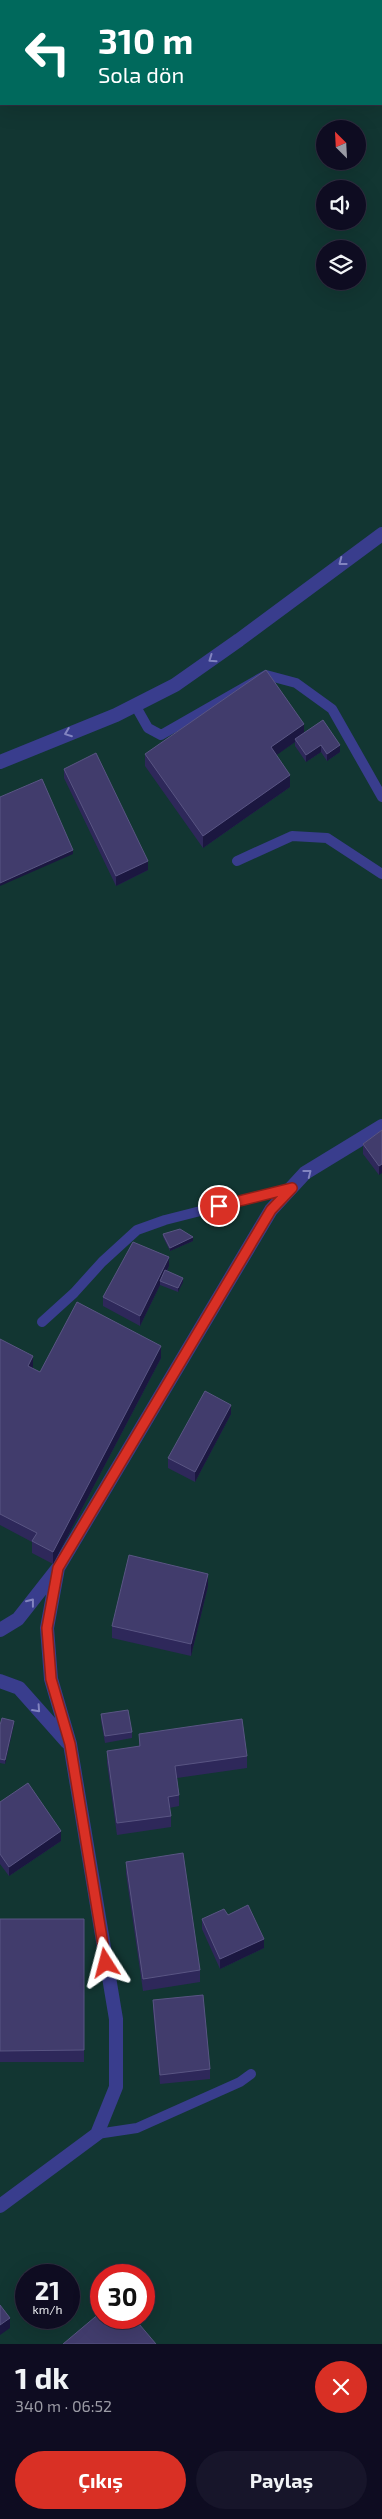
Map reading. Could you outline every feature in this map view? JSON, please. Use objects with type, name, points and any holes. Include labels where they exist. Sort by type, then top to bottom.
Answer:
[{"type":"street","points":[[0,762],[135,705],[183,679],[382,534]]},
{"type":"street","points":[[0,1630],[18,1618],[58,1568],[271,1210],[305,1173],[382,1126]]},
{"type":"street","points":[[0,2206],[96,2134],[116,2087],[116,2019],[70,1744],[51,1679],[47,1628],[58,1568]]},
{"type":"street","points":[[0,1681],[19,1688],[70,1744]]},
{"type":"lane","points":[[135,705],[148,728],[161,735],[266,675],[296,683],[332,709],[382,797]]},
{"type":"lane","points":[[237,861],[292,836],[327,838],[382,874]]},
{"type":"lane","points":[[42,1322],[74,1293],[102,1262],[138,1230],[165,1220],[292,1188]]},
{"type":"lane","points":[[96,2134],[138,2128],[240,2082],[251,2074]]},
{"type":"green space","points":[[0,105],[382,105],[382,2344],[0,2344]]},
{"type":"building","points":[[266,670],[304,724],[271,747],[290,775],[203,836],[145,754]]},
{"type":"building","points":[[323,720],[340,745],[327,754],[321,745],[306,755],[295,739]]},
{"type":"building","points":[[96,753],[148,861],[116,876],[64,769]]},
{"type":"building","points":[[42,779],[73,850],[0,883],[0,797]]},
{"type":"building","points":[[382,1130],[382,1164],[379,1166],[363,1144]]},
{"type":"building","points":[[180,1229],[193,1237],[170,1248],[163,1234]]},
{"type":"building","points":[[133,1242],[169,1257],[140,1316],[103,1297]]},
{"type":"building","points":[[165,1270],[183,1278],[178,1288],[160,1281]]},
{"type":"building","points":[[77,1302],[161,1346],[53,1552],[32,1541],[37,1533],[0,1514],[0,1339],[33,1356],[28,1366],[40,1372]]},
{"type":"building","points":[[205,1391],[231,1405],[195,1472],[168,1458]]},
{"type":"building","points":[[129,1555],[208,1574],[191,1644],[112,1626]]},
{"type":"building","points":[[128,1710],[132,1732],[105,1736],[101,1714]]},
{"type":"building","points":[[2,1718],[14,1721],[5,1760],[0,1759],[0,1725]]},
{"type":"building","points":[[242,1719],[247,1756],[175,1766],[179,1795],[168,1797],[171,1816],[117,1823],[107,1751],[140,1746],[139,1734]]},
{"type":"building","points":[[28,1783],[61,1831],[9,1867],[0,1854],[0,1802]]},
{"type":"building","points":[[183,1853],[200,1970],[143,1979],[126,1862]]},
{"type":"building","points":[[248,1905],[264,1939],[220,1959],[202,1919],[224,1909],[228,1915]]},
{"type":"building","points":[[0,1919],[84,1919],[84,2050],[0,2051]]},
{"type":"building","points":[[203,1995],[210,2069],[160,2075],[153,2000]]},
{"type":"building","points":[[0,2305],[10,2318],[0,2325]]},
{"type":"building","points":[[90,2321],[90,2329],[143,2329],[156,2344],[63,2344]]},
{"type":"route","points":[[106,1963],[70,1744],[51,1679],[47,1628],[58,1568],[271,1210],[292,1188],[219,1206]]}]
